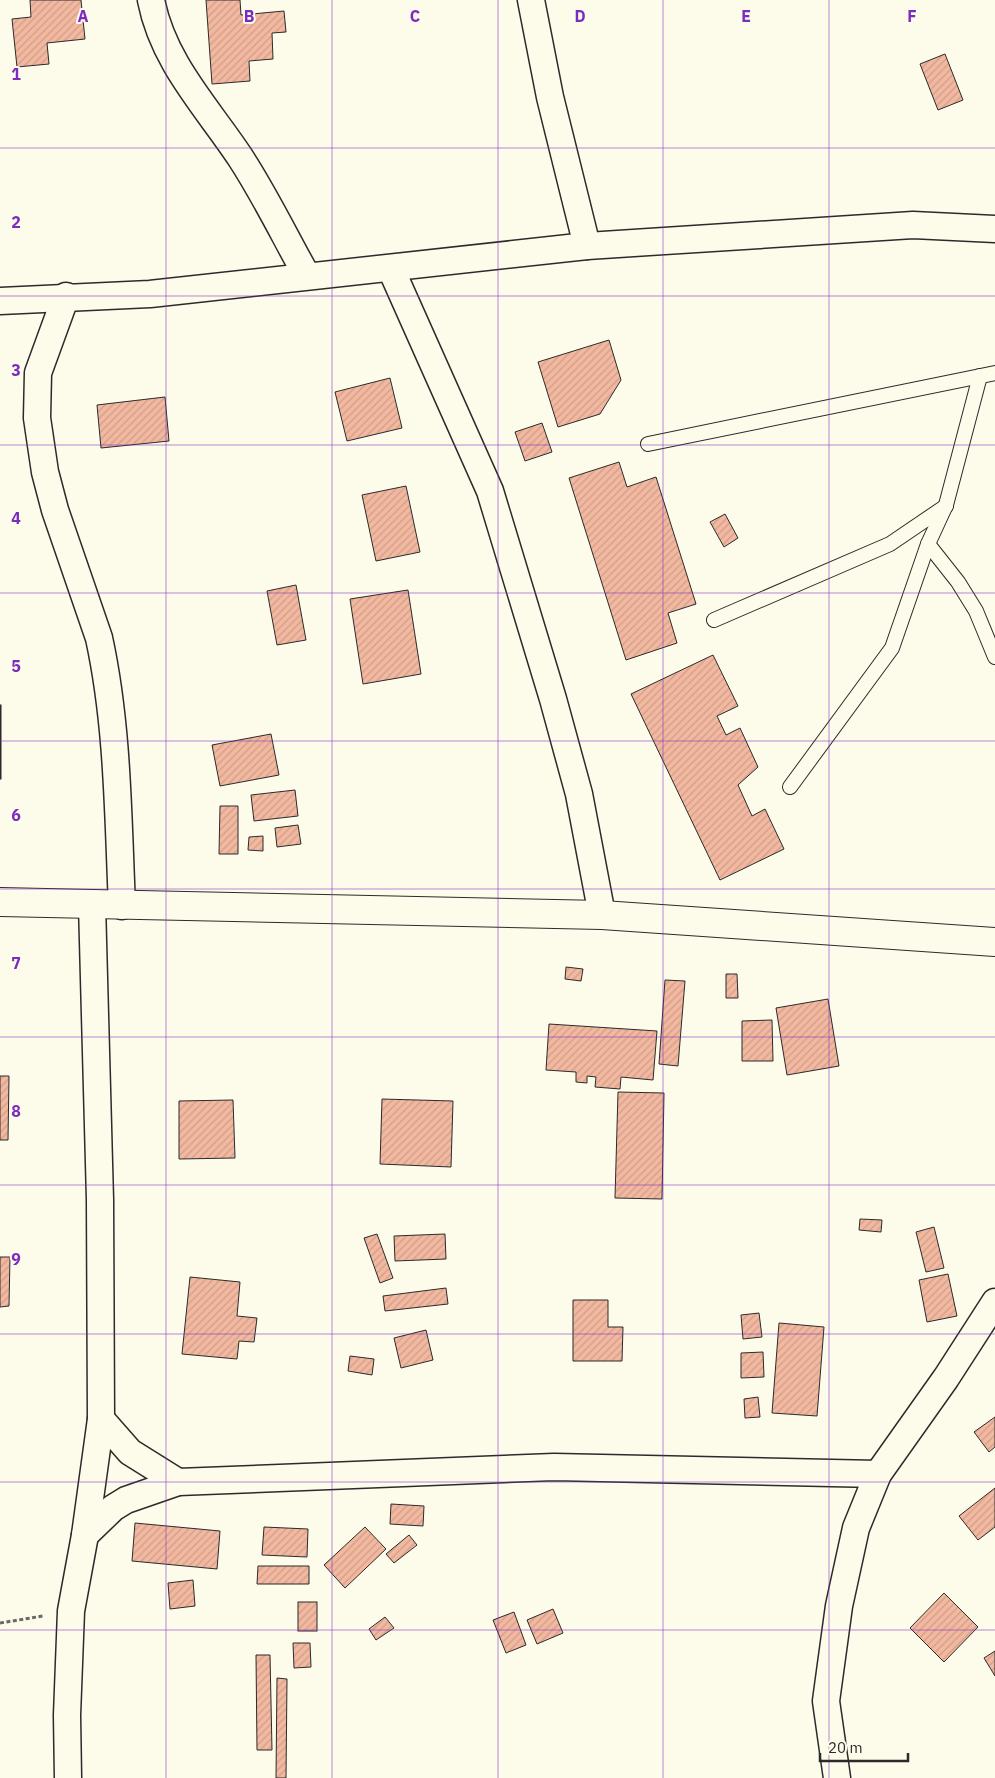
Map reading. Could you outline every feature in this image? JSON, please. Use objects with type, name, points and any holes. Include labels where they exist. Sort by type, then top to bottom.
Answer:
[{"type":"street","points":[[151,0],[155,21],[168,52],[181,74],[241,158],[307,276]]},
{"type":"street","points":[[531,0],[550,97],[587,246]]},
{"type":"street","points":[[0,301],[66,296],[150,294],[587,246],[913,225],[995,229]]},
{"type":"street","points":[[391,269],[490,491],[553,699],[576,785],[602,915]]},
{"type":"street","points":[[66,296],[38,373],[37,418],[45,472],[52,501],[99,638],[103,657],[112,712],[122,906]]},
{"type":"street","points":[[0,902],[602,915],[995,942]]},
{"type":"street","points":[[68,1778],[67,1715],[70,1611],[85,1535],[101,1419],[100,1200],[92,904]]},
{"type":"street","points":[[837,1778],[826,1701],[839,1606],[856,1528],[878,1474],[946,1378],[995,1302]]},
{"type":"street","points":[[101,1419],[130,1452],[178,1482]]},
{"type":"street","points":[[85,1535],[113,1508],[126,1500],[178,1482],[554,1468],[878,1474]]},
{"type":"lane","points":[[648,444],[995,374]]},
{"type":"lane","points":[[790,787],[892,648],[928,544],[946,505],[980,376]]},
{"type":"lane","points":[[714,620],[890,544],[946,505]]},
{"type":"lane","points":[[928,544],[958,582],[976,611],[995,658]]},
{"type":"path","points":[[0,1623],[70,1611]]},
{"type":"building","points":[[30,0],[81,0],[85,39],[47,43],[49,64],[17,67],[12,19],[31,17]]},
{"type":"building","points":[[206,0],[240,0],[241,15],[284,11],[286,32],[272,33],[273,59],[249,61],[250,81],[212,84]]},
{"type":"building","points":[[945,54],[963,100],[938,110],[920,64]]},
{"type":"building","points":[[609,340],[621,380],[600,414],[558,427],[538,362]]},
{"type":"building","points":[[390,378],[402,428],[347,441],[335,392]]},
{"type":"building","points":[[165,397],[169,441],[101,448],[97,405]]},
{"type":"building","points":[[542,423],[552,452],[525,461],[515,432]]},
{"type":"building","points":[[619,462],[627,487],[656,477],[696,604],[668,613],[677,643],[626,660],[569,478]]},
{"type":"building","points":[[406,486],[420,552],[376,561],[362,495]]},
{"type":"building","points":[[725,514],[738,538],[724,547],[710,522]]},
{"type":"building","points":[[296,585],[306,640],[277,645],[267,591]]},
{"type":"building","points":[[408,590],[421,674],[363,684],[350,599]]},
{"type":"building","points":[[713,655],[738,706],[717,716],[726,735],[740,728],[758,767],[738,785],[752,816],[765,809],[784,849],[720,880],[631,694]]},
{"type":"building","points":[[1,705],[1,779],[0,779]]},
{"type":"building","points":[[271,734],[279,775],[220,786],[212,745]]},
{"type":"building","points":[[295,790],[298,816],[254,821],[251,795]]},
{"type":"building","points":[[220,806],[238,806],[238,854],[219,854]]},
{"type":"building","points":[[298,825],[301,844],[277,847],[275,828]]},
{"type":"building","points":[[263,836],[263,851],[248,850],[249,837]]},
{"type":"building","points":[[566,967],[583,969],[581,981],[565,979]]},
{"type":"building","points":[[726,974],[737,974],[738,998],[726,998]]},
{"type":"building","points":[[665,980],[685,981],[678,1066],[659,1064]]},
{"type":"building","points":[[828,999],[839,1066],[787,1075],[776,1008]]},
{"type":"building","points":[[772,1020],[773,1061],[742,1061],[742,1021]]},
{"type":"building","points":[[549,1024],[657,1031],[653,1080],[621,1077],[620,1089],[595,1087],[596,1077],[587,1076],[587,1083],[576,1082],[576,1072],[546,1070]]},
{"type":"building","points":[[0,1076],[9,1076],[8,1140],[0,1140]]},
{"type":"building","points":[[618,1092],[664,1093],[662,1199],[615,1198]]},
{"type":"building","points":[[382,1099],[453,1101],[451,1167],[380,1164]]},
{"type":"building","points":[[233,1100],[235,1158],[179,1159],[179,1101]]},
{"type":"building","points":[[860,1219],[882,1220],[881,1232],[859,1230]]},
{"type":"building","points":[[934,1227],[944,1268],[926,1272],[916,1232]]},
{"type":"building","points":[[377,1234],[393,1278],[380,1283],[364,1238]]},
{"type":"building","points":[[445,1234],[446,1259],[395,1261],[394,1236]]},
{"type":"building","points":[[0,1257],[10,1257],[9,1306],[0,1307]]},
{"type":"building","points":[[948,1274],[957,1316],[927,1322],[919,1280]]},
{"type":"building","points":[[190,1277],[240,1282],[237,1316],[257,1318],[254,1342],[239,1341],[237,1359],[182,1354]]},
{"type":"building","points":[[446,1288],[448,1304],[385,1311],[383,1296]]},
{"type":"building","points":[[573,1300],[608,1300],[608,1327],[623,1327],[622,1361],[573,1361]]},
{"type":"building","points":[[759,1313],[762,1337],[743,1339],[741,1315]]},
{"type":"building","points":[[779,1323],[824,1327],[817,1416],[772,1413]]},
{"type":"building","points":[[426,1330],[433,1360],[401,1368],[394,1338]]},
{"type":"building","points":[[763,1352],[764,1377],[741,1378],[741,1353]]},
{"type":"building","points":[[350,1356],[374,1359],[372,1375],[348,1371]]},
{"type":"building","points":[[758,1397],[760,1417],[745,1418],[744,1399]]},
{"type":"building","points":[[995,1417],[995,1447],[989,1452],[974,1432]]},
{"type":"building","points":[[995,1488],[995,1527],[978,1540],[959,1516]]},
{"type":"building","points":[[391,1504],[424,1506],[423,1526],[390,1524]]},
{"type":"building","points":[[135,1523],[220,1531],[217,1569],[132,1561]]},
{"type":"building","points":[[264,1527],[308,1529],[307,1557],[262,1555]]},
{"type":"building","points":[[365,1527],[386,1549],[345,1588],[324,1565]]},
{"type":"building","points":[[409,1535],[417,1545],[394,1563],[386,1554]]},
{"type":"building","points":[[258,1566],[309,1566],[309,1584],[257,1584]]},
{"type":"building","points":[[193,1580],[195,1606],[170,1609],[168,1583]]},
{"type":"building","points":[[944,1593],[978,1627],[944,1662],[910,1628]]},
{"type":"building","points":[[298,1602],[317,1602],[317,1631],[298,1631]]},
{"type":"building","points":[[553,1609],[563,1633],[537,1644],[527,1620]]},
{"type":"building","points":[[514,1612],[526,1645],[506,1653],[493,1620]]},
{"type":"building","points":[[385,1617],[394,1628],[376,1640],[369,1629]]},
{"type":"building","points":[[293,1643],[310,1643],[311,1667],[294,1668]]},
{"type":"building","points":[[995,1651],[995,1676],[984,1658]]},
{"type":"building","points":[[256,1655],[270,1655],[272,1750],[257,1750]]},
{"type":"building","points":[[277,1678],[287,1679],[286,1778],[276,1778]]}]
